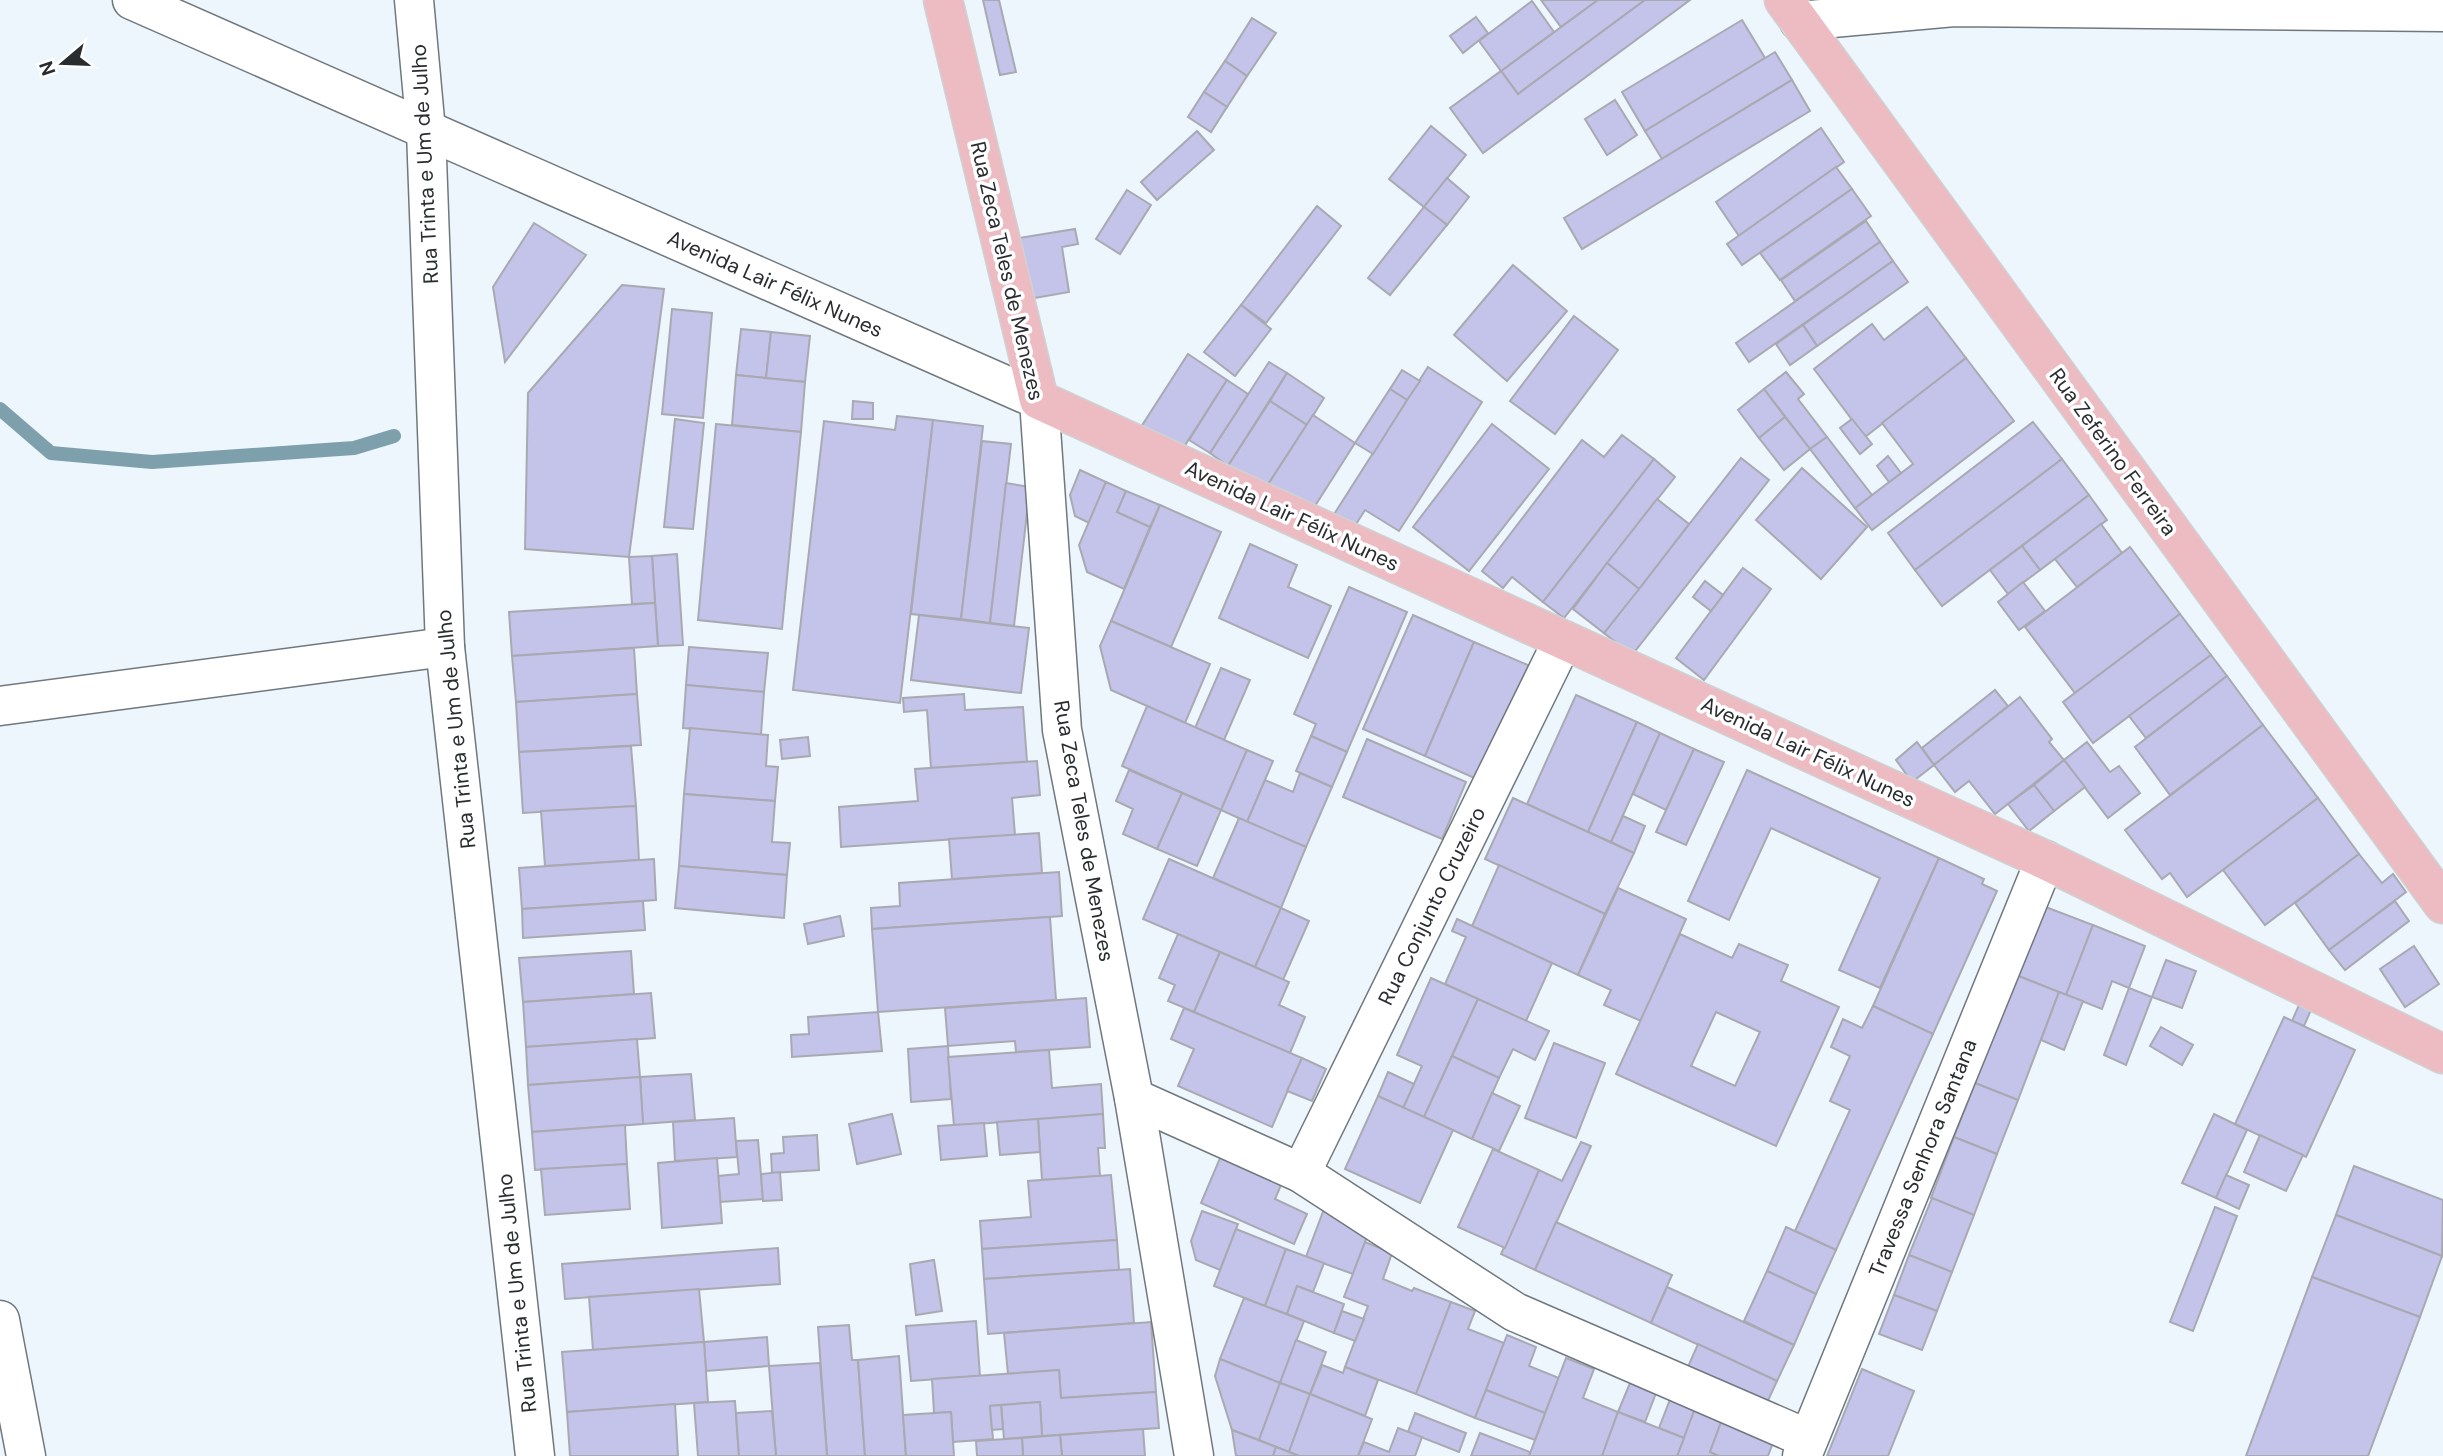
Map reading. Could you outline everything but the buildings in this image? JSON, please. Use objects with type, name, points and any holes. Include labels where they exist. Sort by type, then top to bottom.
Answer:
[{"type":"main road","name":"Rua Zeca Teles de Menezes","points":[[943,0],[1039,400]]},
{"type":"main road","name":"Rua Zeferino Ferreira","points":[[1792,11],[2441,897]]},
{"type":"main road","name":"Avenida Lair Félix Nunes","points":[[1039,400],[2045,860],[2443,1054]]},
{"type":"street","name":"Avenida Lair Félix Nunes","points":[[132,0],[1039,400]]},
{"type":"street","name":"Rua Trinta e Um de Julho","points":[[414,0],[426,131],[445,647],[535,1456]]},
{"type":"street","points":[[1792,11],[1954,7],[2443,12]]},
{"type":"street","name":"Rua Zeca Teles de Menezes","points":[[1039,400],[1062,730],[1134,1098],[1194,1456]]},
{"type":"street","name":"Rua Conjunto Cruzeiro","points":[[1301,1173],[1563,640]]},
{"type":"street","points":[[0,706],[445,647]]},
{"type":"street","name":"Travessa Senhora Santana","points":[[1805,1447],[2045,860]]},
{"type":"street","points":[[1134,1098],[1301,1173],[1515,1312],[1805,1447]]},
{"type":"street","points":[[0,1320],[26,1456]]},
{"type":"waterway","points":[[0,409],[51,453],[152,462],[354,448],[394,436]]}]
